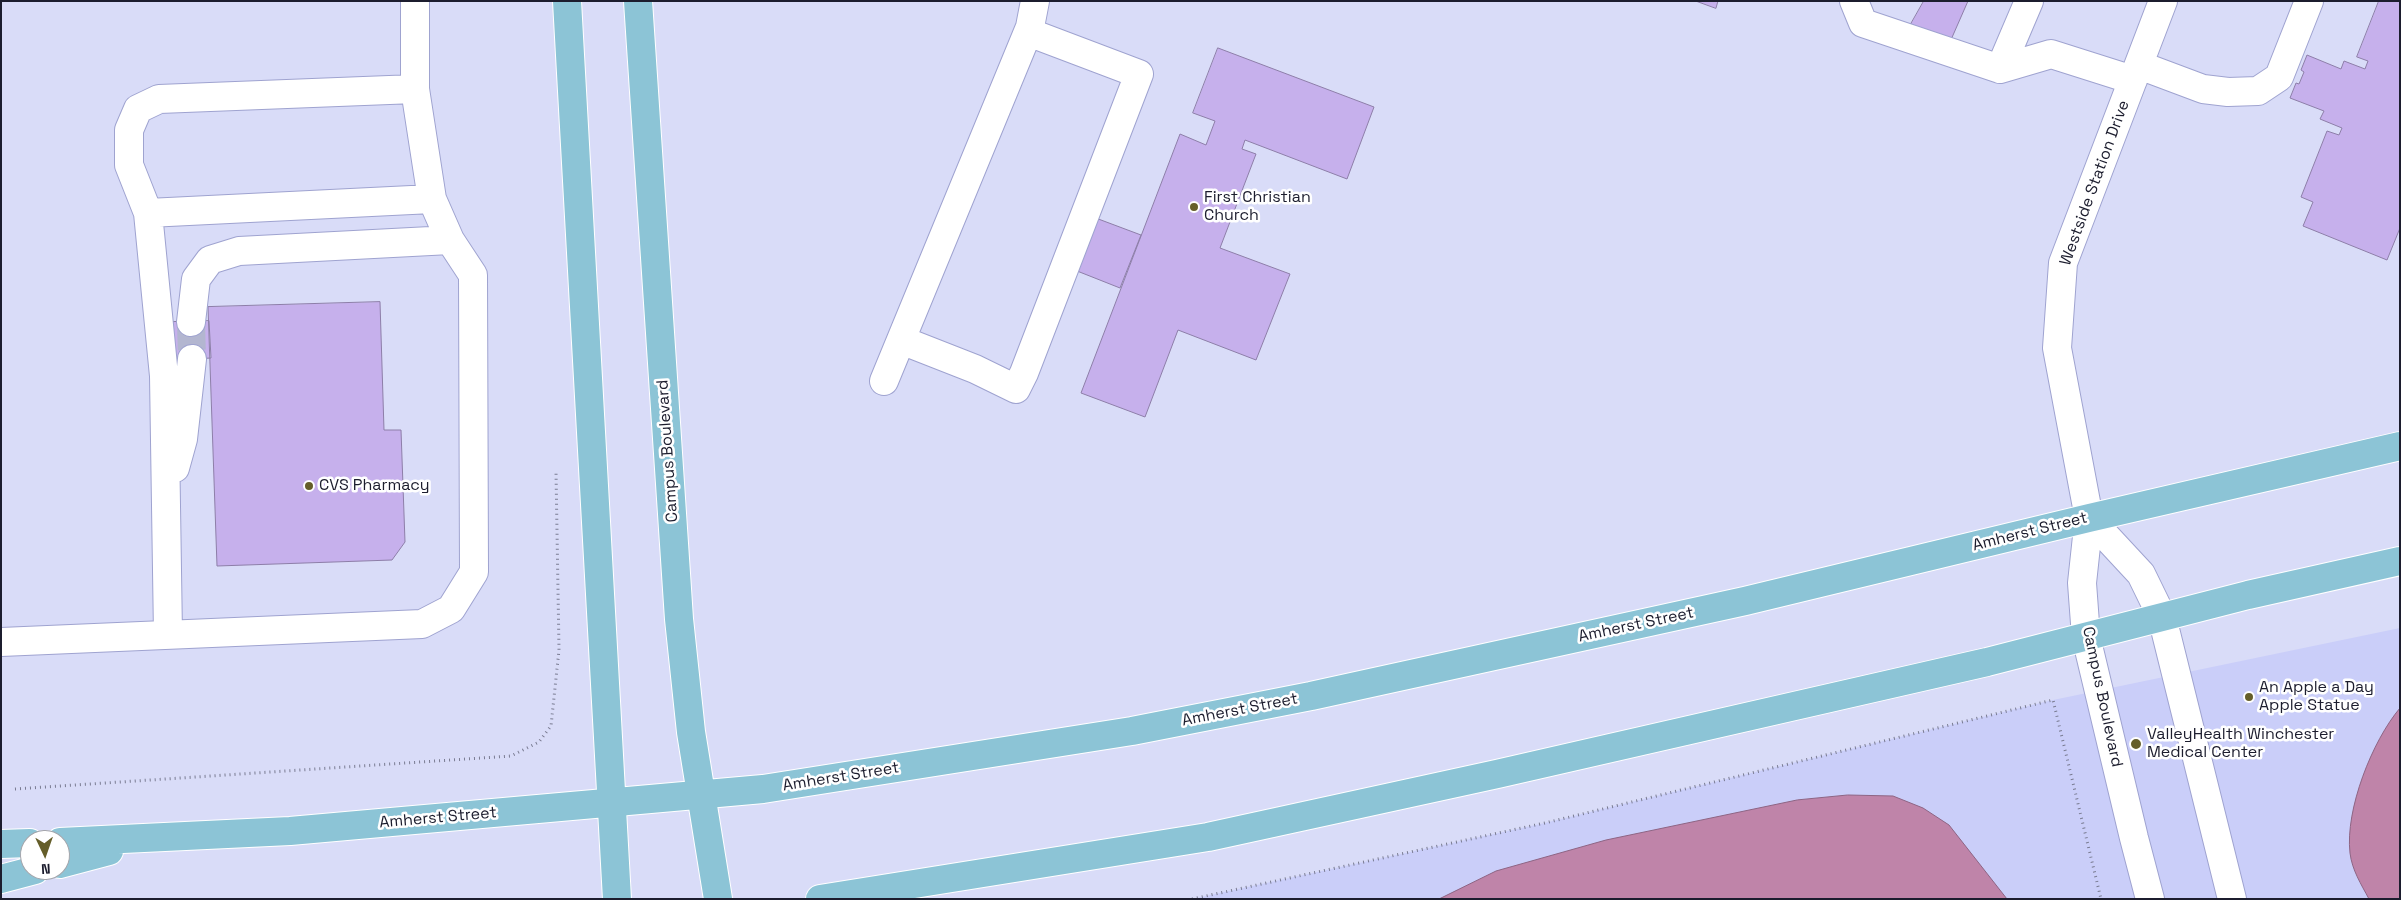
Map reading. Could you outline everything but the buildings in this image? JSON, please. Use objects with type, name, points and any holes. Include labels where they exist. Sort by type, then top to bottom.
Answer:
[{"type":"main road","points":[[568,1],[610,803],[617,899]]},
{"type":"main road","name":"Campus Boulevard","points":[[638,1],[679,619],[691,732],[718,899]]},
{"type":"main road","name":"Amherst Street","points":[[70,842],[290,831],[610,803],[700,793],[762,790],[1103,735],[1311,696],[1745,601],[2089,518],[2400,446]]},
{"type":"main road","points":[[820,899],[1208,837],[1497,774],[1987,662],[2248,595],[2400,561]]},
{"type":"main road","points":[[70,861],[163,838]]},
{"type":"main road","points":[[1,844],[20,843]]},
{"type":"main road","points":[[1,879],[20,874]]},
{"type":"street","points":[[1,642],[422,624],[452,609],[474,572],[473,275],[450,240],[432,199],[415,89],[415,1]]},
{"type":"street","points":[[884,381],[1028,32],[1035,1]]},
{"type":"street","points":[[1854,1],[1863,23],[2000,69],[2051,54],[2136,72],[2203,89],[2228,92],[2258,91],[2279,77],[2309,1]]},
{"type":"street","points":[[2000,69],[2029,1]]},
{"type":"street","name":"Westside Station Drive","points":[[2089,518],[2057,348],[2063,263],[2164,1]]},
{"type":"street","points":[[901,340],[975,369],[1016,389],[1024,373],[1139,74],[1028,32]]},
{"type":"street","points":[[168,634],[164,376],[148,213],[129,165],[129,130],[138,109],[159,100],[415,89]]},
{"type":"street","points":[[148,213],[432,199]]},
{"type":"street","points":[[191,322],[196,279],[210,260],[239,251],[450,240]]},
{"type":"street","points":[[166,500],[183,439],[192,359]]},
{"type":"street","points":[[2089,518],[2141,574],[2162,617],[2232,899]]},
{"type":"street","name":"Campus Boulevard","points":[[2089,518],[2082,583],[2086,637],[2150,899]]},
{"type":"path","points":[[1192,899],[1545,823],[2053,700],[2101,899]]},
{"type":"shaded area","name":"ValleyHealth Winchester Medical Center","points":[[2400,628],[2400,899],[1192,899],[1545,823],[2053,700]]},
{"type":"shaded area","points":[[2400,708],[2400,899],[2369,899],[2357,877],[2351,859],[2350,836],[2352,817],[2356,797],[2371,757]]},
{"type":"shaded area","points":[[1848,795],[1893,796],[1923,808],[1949,825],[2007,899],[1439,899],[1496,871],[1606,840],[1797,800]]},
{"type":"tunnel","points":[[191,322],[192,359]]},
{"type":"place","name":"First Christian Church","points":[[1194,207]]},
{"type":"place","name":"CVS Pharmacy","points":[[309,486]]},
{"type":"place","name":"An Apple a Day Apple Statue","points":[[2249,697]]},
{"type":"place","name":"ValleyHealth Winchester Medical Center","points":[[2136,744]]}]
